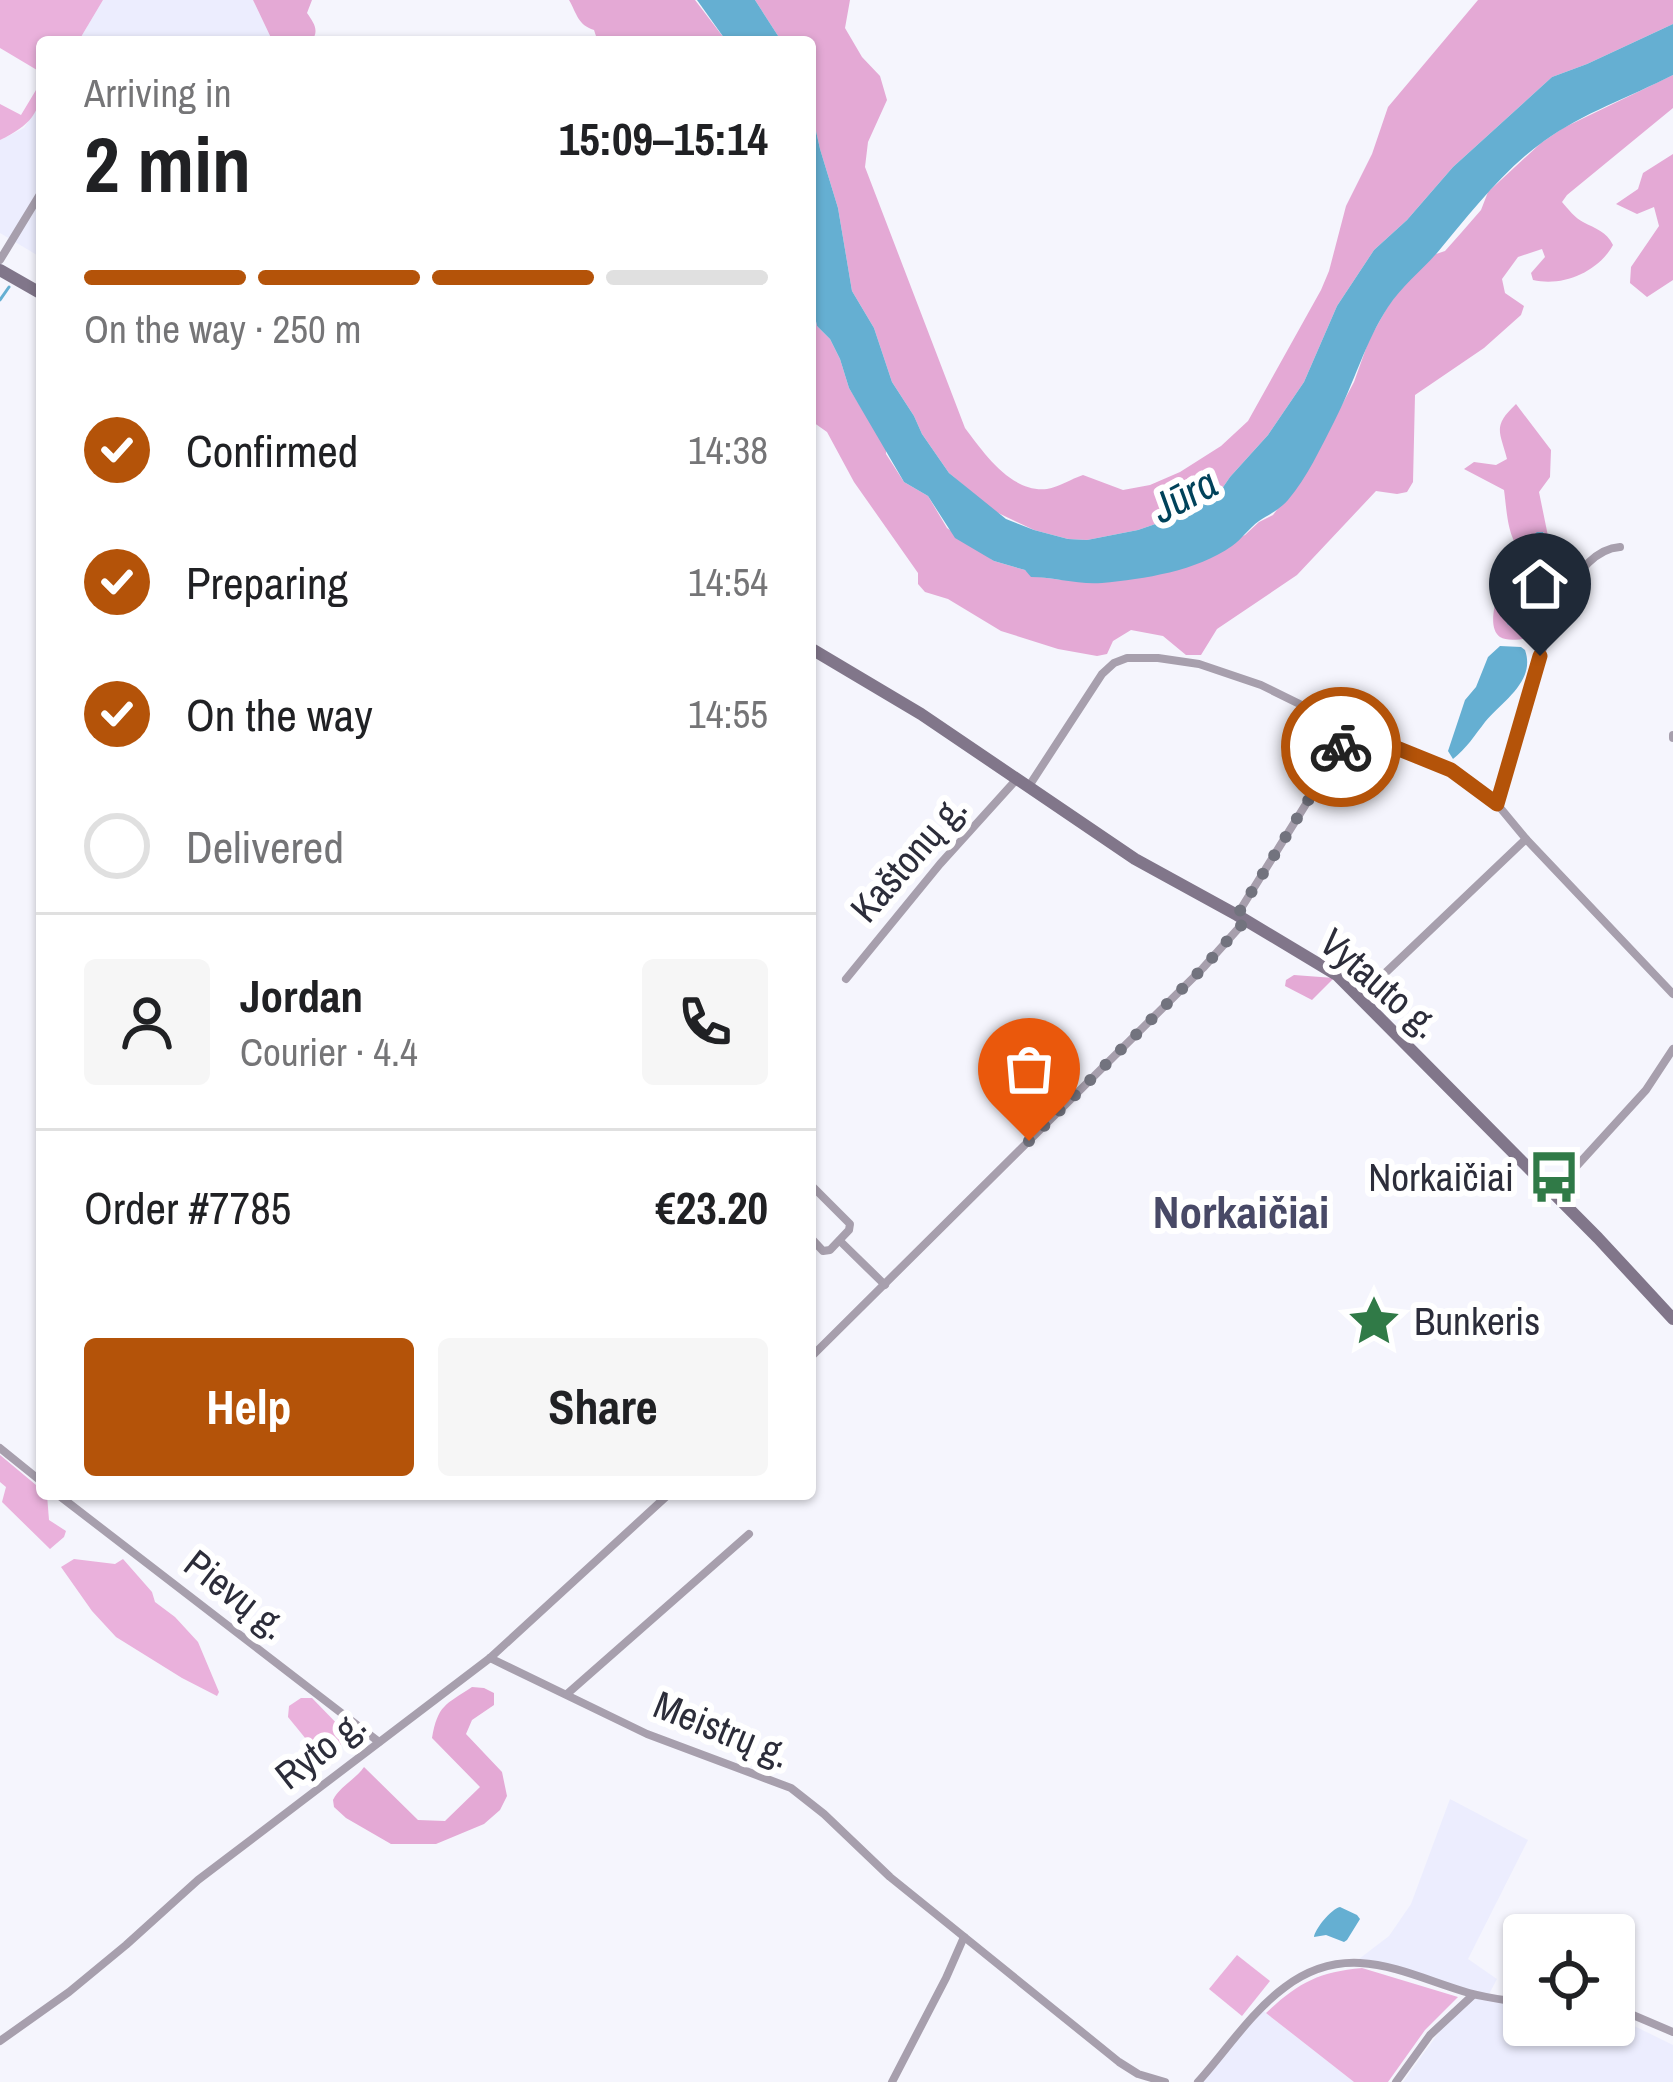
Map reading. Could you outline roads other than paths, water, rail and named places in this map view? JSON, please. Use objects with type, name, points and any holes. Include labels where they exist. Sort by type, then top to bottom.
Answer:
[{"type":"main road","points":[[0,270],[36,291]]},
{"type":"main road","name":"Vytauto g.","points":[[816,652],[921,714],[1135,859],[1320,963],[1360,997],[1673,1319]]},
{"type":"street","points":[[0,260],[36,201]]},
{"type":"street","points":[[1497,804],[1550,628],[1591,560],[1620,547]]},
{"type":"street","name":"Kaštonų g.","points":[[846,979],[944,859],[1023,782],[1102,674],[1127,658],[1158,658],[1230,673],[1451,770],[1497,804],[1673,994]]},
{"type":"street","points":[[816,1352],[1203,968],[1242,917],[1352,730]]},
{"type":"street","points":[[1360,997],[1526,839]]},
{"type":"street","points":[[1553,1192],[1646,1090],[1673,1049]]},
{"type":"street","points":[[816,1190],[850,1224],[830,1250],[816,1243]]},
{"type":"street","points":[[840,1241],[885,1285]]},
{"type":"street","points":[[0,1448],[36,1477]]},
{"type":"street","name":"Pievų g.","points":[[65,1500],[379,1742]]},
{"type":"street","name":"Ryto g.","points":[[0,2041],[126,1946],[198,1880],[490,1658],[662,1500]]},
{"type":"street","points":[[567,1694],[749,1534]]},
{"type":"street","name":"Meistrų g.","points":[[490,1658],[646,1733],[791,1788],[890,1877],[1119,2062],[1165,2082]]},
{"type":"street","points":[[892,2082],[964,1937]]},
{"type":"street","points":[[1198,2082],[1283,1988],[1330,1966],[1355,1962],[1395,1967],[1473,1995],[1503,2000]]},
{"type":"street","points":[[1396,2082],[1430,2035],[1473,1995]]},
{"type":"street","points":[[1635,2016],[1673,2032]]},
{"type":"water","points":[[697,0],[755,0],[778,36],[723,36]]},
{"type":"water","points":[[1673,24],[1673,75],[1559,131],[1500,179],[1388,307],[1319,452],[1288,500],[1232,546],[1187,568],[1102,583],[1031,577],[955,538],[928,496],[904,482],[849,388],[830,339],[817,326],[816,131],[838,208],[852,291],[874,328],[892,382],[949,473],[1006,519],[1034,530],[1087,540],[1138,530],[1173,518],[1219,493],[1268,435],[1304,382],[1337,306],[1374,250],[1453,167],[1552,77]]},
{"type":"water","points":[[1537,532],[1543,532],[1549,542],[1550,557],[1525,591],[1513,628],[1507,624],[1507,594]]},
{"type":"water","points":[[1500,646],[1525,650],[1522,681],[1453,759],[1448,751],[1465,700],[1488,657]]},
{"type":"water","points":[[1340,1907],[1360,1919],[1347,1940],[1314,1937],[1324,1920]]},
{"type":"waterway","points":[[0,300],[9,287]]},
{"type":"place","name":"Norkaičiai","points":[[1554,1177]]},
{"type":"place","name":"Bunkeris","points":[[1374,1321]]},
{"type":"district","name":"Norkaičiai","points":[[1241,1211]]},
{"type":"water label","name":"Jūra","points":[[1184,495]]}]
